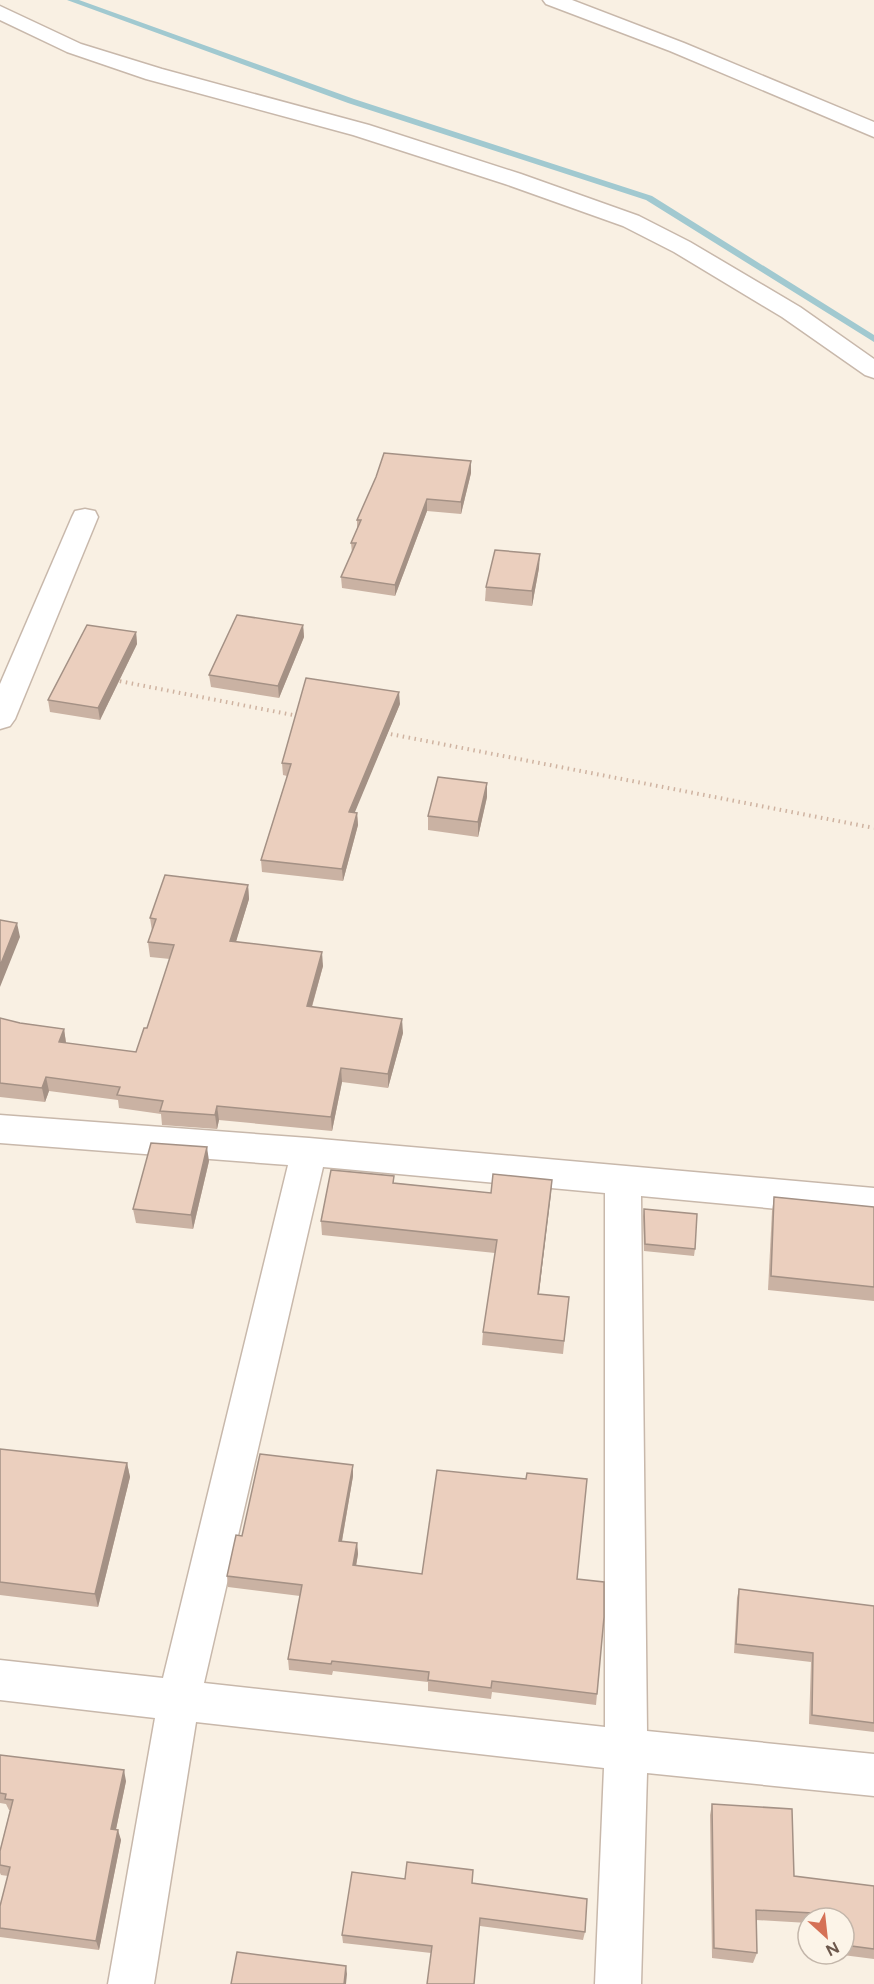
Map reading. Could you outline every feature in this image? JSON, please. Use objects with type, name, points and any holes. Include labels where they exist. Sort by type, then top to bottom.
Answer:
[{"type":"street","points":[[553,0],[677,47],[874,130]]},
{"type":"street","points":[[0,12],[74,48],[154,74],[361,130],[513,179],[631,221],[682,247],[790,312],[874,370]]},
{"type":"street","points":[[0,719],[85,517]]},
{"type":"street","points":[[0,1129],[309,1152],[874,1203]]},
{"type":"street","points":[[131,1984],[179,1700],[309,1152]]},
{"type":"street","points":[[618,1984],[626,1750],[623,1181]]},
{"type":"street","points":[[0,1680],[626,1750],[874,1774]]},
{"type":"path","points":[[106,679],[304,717]]},
{"type":"path","points":[[374,731],[874,828]]},
{"type":"building","points":[[384,453],[471,461],[461,502],[427,499],[395,585],[341,577],[356,543],[351,543],[361,520],[357,520]]},
{"type":"building","points":[[495,550],[540,554],[532,591],[486,587]]},
{"type":"building","points":[[237,615],[303,625],[278,686],[209,675]]},
{"type":"building","points":[[87,625],[136,632],[98,708],[48,700]]},
{"type":"building","points":[[306,678],[399,692],[349,812],[357,813],[342,869],[261,860],[291,764],[282,763]]},
{"type":"building","points":[[438,777],[487,783],[478,822],[428,816]]},
{"type":"building","points":[[165,875],[248,885],[230,941],[322,952],[307,1006],[402,1019],[388,1074],[341,1068],[331,1117],[217,1106],[215,1115],[160,1111],[163,1101],[117,1095],[120,1087],[46,1077],[42,1088],[0,1083],[0,1018],[64,1029],[59,1042],[136,1052],[144,1028],[147,1028],[174,945],[148,942],[156,919],[150,918]]},
{"type":"building","points":[[0,920],[17,923],[0,966]]},
{"type":"building","points":[[151,1143],[207,1147],[191,1215],[133,1209]]},
{"type":"building","points":[[331,1170],[394,1176],[393,1183],[491,1193],[493,1174],[552,1180],[538,1294],[569,1297],[564,1341],[483,1332],[497,1240],[321,1221]]},
{"type":"building","points":[[774,1197],[874,1207],[874,1287],[771,1276]]},
{"type":"building","points":[[644,1209],[697,1214],[695,1249],[645,1244]]},
{"type":"building","points":[[0,1449],[127,1463],[95,1594],[0,1582]]},
{"type":"building","points":[[260,1454],[353,1465],[339,1541],[357,1543],[353,1565],[422,1574],[437,1470],[526,1479],[527,1473],[587,1479],[577,1579],[604,1582],[604,1617],[597,1694],[492,1681],[491,1688],[428,1680],[429,1672],[332,1661],[331,1664],[288,1659],[302,1585],[227,1576],[236,1535],[242,1536]]},
{"type":"building","points":[[739,1589],[874,1606],[874,1723],[812,1715],[813,1653],[736,1644]]},
{"type":"building","points":[[0,1755],[124,1770],[111,1829],[118,1830],[96,1941],[0,1928],[0,1906],[10,1867],[0,1865],[0,1851],[13,1800],[5,1799],[6,1794],[0,1793]]},
{"type":"building","points":[[712,1804],[792,1809],[794,1876],[874,1886],[874,1949],[856,1947],[856,1906],[796,1906],[796,1912],[756,1910],[757,1953],[714,1948]]},
{"type":"building","points":[[407,1862],[473,1870],[472,1883],[587,1899],[585,1932],[480,1918],[474,1984],[427,1984],[432,1946],[342,1935],[352,1872],[405,1879]]},
{"type":"building","points":[[237,1952],[346,1966],[344,1984],[231,1984]]},
{"type":"waterway","points":[[71,0],[351,101],[649,198],[874,339]]}]
